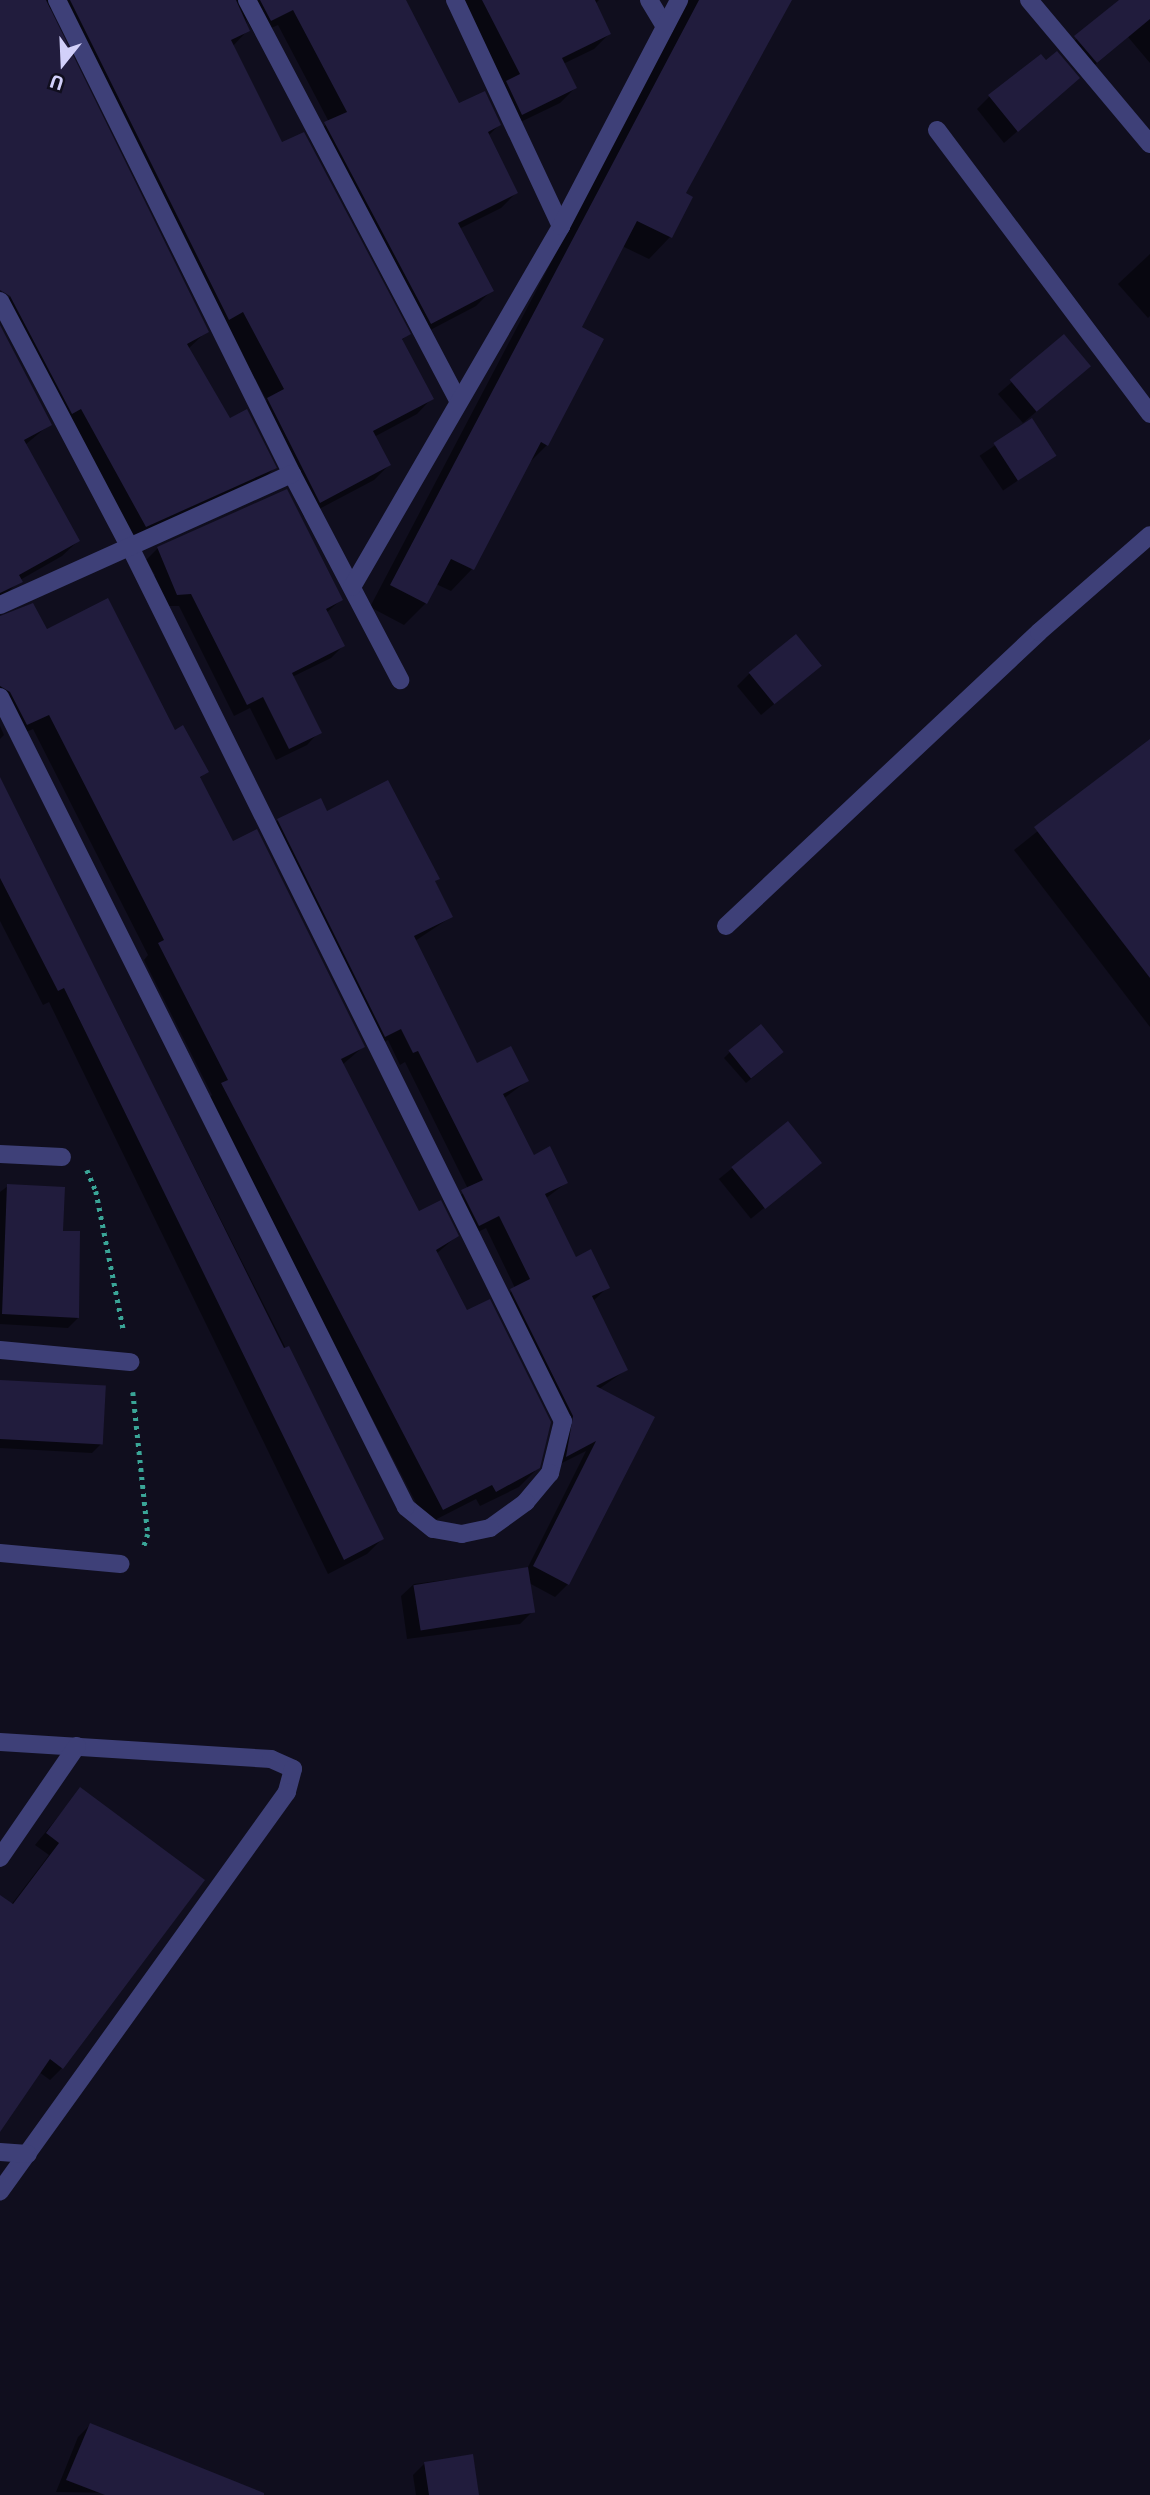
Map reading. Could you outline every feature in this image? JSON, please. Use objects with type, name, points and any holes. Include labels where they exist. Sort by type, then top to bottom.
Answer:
[{"type":"street","points":[[57,0],[292,474],[400,680]]},
{"type":"street","points":[[247,0],[459,402]]},
{"type":"street","points":[[455,0],[561,226]]},
{"type":"street","points":[[649,0],[665,27]]},
{"type":"street","points":[[352,587],[561,226],[679,0]]},
{"type":"street","points":[[1029,0],[1150,144]]},
{"type":"street","points":[[937,130],[1150,414]]},
{"type":"street","points":[[0,301],[131,549],[563,1421],[550,1473],[526,1502],[491,1528],[462,1534],[433,1529],[407,1507],[0,697]]},
{"type":"street","points":[[0,605],[131,549],[292,474]]},
{"type":"street","points":[[726,926],[1039,632],[1150,535]]},
{"type":"street","points":[[0,1154],[62,1157]]},
{"type":"street","points":[[0,1350],[130,1362]]},
{"type":"street","points":[[0,1553],[121,1564]]},
{"type":"street","points":[[0,1742],[271,1759],[293,1769],[287,1792],[0,2192]]},
{"type":"street","points":[[0,1858],[77,1746]]},
{"type":"street","points":[[0,2152],[29,2154]]},
{"type":"building","points":[[0,0],[46,0],[209,332],[187,344],[230,418],[247,409],[277,468],[146,527],[81,409],[72,414],[10,296],[0,290]]},
{"type":"building","points":[[70,0],[236,0],[250,31],[231,40],[282,142],[304,132],[411,334],[402,339],[434,399],[373,431],[391,465],[320,503],[267,398],[284,389],[243,312],[229,320]]},
{"type":"building","points":[[260,0],[406,0],[459,103],[485,91],[501,125],[488,132],[518,193],[458,223],[494,291],[431,324],[324,122],[347,112],[293,10],[271,21]]},
{"type":"building","points":[[482,0],[595,0],[611,34],[562,58],[577,88],[522,115],[506,81],[520,74]]},
{"type":"building","points":[[699,0],[792,0],[686,193],[693,197],[672,238],[637,221],[582,327],[604,339],[548,446],[541,442],[474,570],[451,559],[427,604],[390,585]]},
{"type":"building","points":[[1119,0],[1150,0],[1150,19],[1097,63],[1074,36]]},
{"type":"building","points":[[1057,51],[1080,78],[1018,132],[988,95],[1041,54],[1046,60]]},
{"type":"building","points":[[0,325],[52,425],[24,440],[80,541],[19,575],[23,582],[0,593]]},
{"type":"building","points":[[1064,334],[1091,366],[1037,412],[1010,380]]},
{"type":"building","points":[[1032,418],[1057,456],[1018,481],[993,443]]},
{"type":"building","points":[[287,489],[343,600],[326,609],[345,646],[292,673],[322,733],[289,749],[263,697],[247,705],[191,594],[177,595],[157,547]]},
{"type":"building","points":[[108,598],[175,730],[183,725],[209,772],[200,777],[233,841],[257,829],[365,1047],[341,1059],[419,1211],[441,1200],[459,1236],[436,1250],[467,1310],[490,1299],[551,1422],[540,1468],[496,1492],[492,1485],[443,1510],[221,1083],[228,1080],[158,943],[164,940],[49,715],[27,725],[10,692],[0,686],[0,616],[33,603],[47,629]]},
{"type":"building","points":[[796,634],[822,666],[774,704],[749,672]]},
{"type":"building","points":[[1150,739],[1150,978],[1034,827]]},
{"type":"building","points":[[0,777],[284,1348],[289,1346],[384,1539],[344,1560],[64,988],[58,991],[0,878]]},
{"type":"building","points":[[388,780],[440,879],[435,881],[453,917],[414,936],[477,1063],[511,1046],[529,1081],[503,1094],[534,1155],[550,1146],[568,1183],[545,1194],[576,1257],[591,1249],[610,1288],[592,1296],[628,1370],[596,1386],[655,1417],[569,1585],[533,1566],[596,1441],[566,1457],[573,1416],[510,1289],[530,1279],[499,1216],[479,1226],[461,1190],[483,1180],[418,1051],[413,1053],[401,1029],[385,1037],[277,819],[321,798],[327,811]]},
{"type":"building","points":[[761,1024],[784,1052],[751,1078],[728,1050]]},
{"type":"building","points":[[788,1121],[822,1163],[765,1209],[731,1167]]},
{"type":"building","points":[[7,1184],[65,1187],[63,1231],[80,1231],[79,1318],[2,1314]]},
{"type":"building","points":[[0,1380],[106,1386],[103,1444],[0,1439]]},
{"type":"building","points":[[528,1567],[535,1612],[421,1631],[413,1585]]},
{"type":"building","points":[[80,1787],[205,1880],[63,2069],[50,2059],[0,2132],[0,1895],[13,1904],[59,1843],[46,1833]]},
{"type":"building","points":[[90,2423],[264,2495],[105,2495],[66,2480]]},
{"type":"building","points":[[473,2454],[479,2495],[429,2495],[424,2462]]}]
